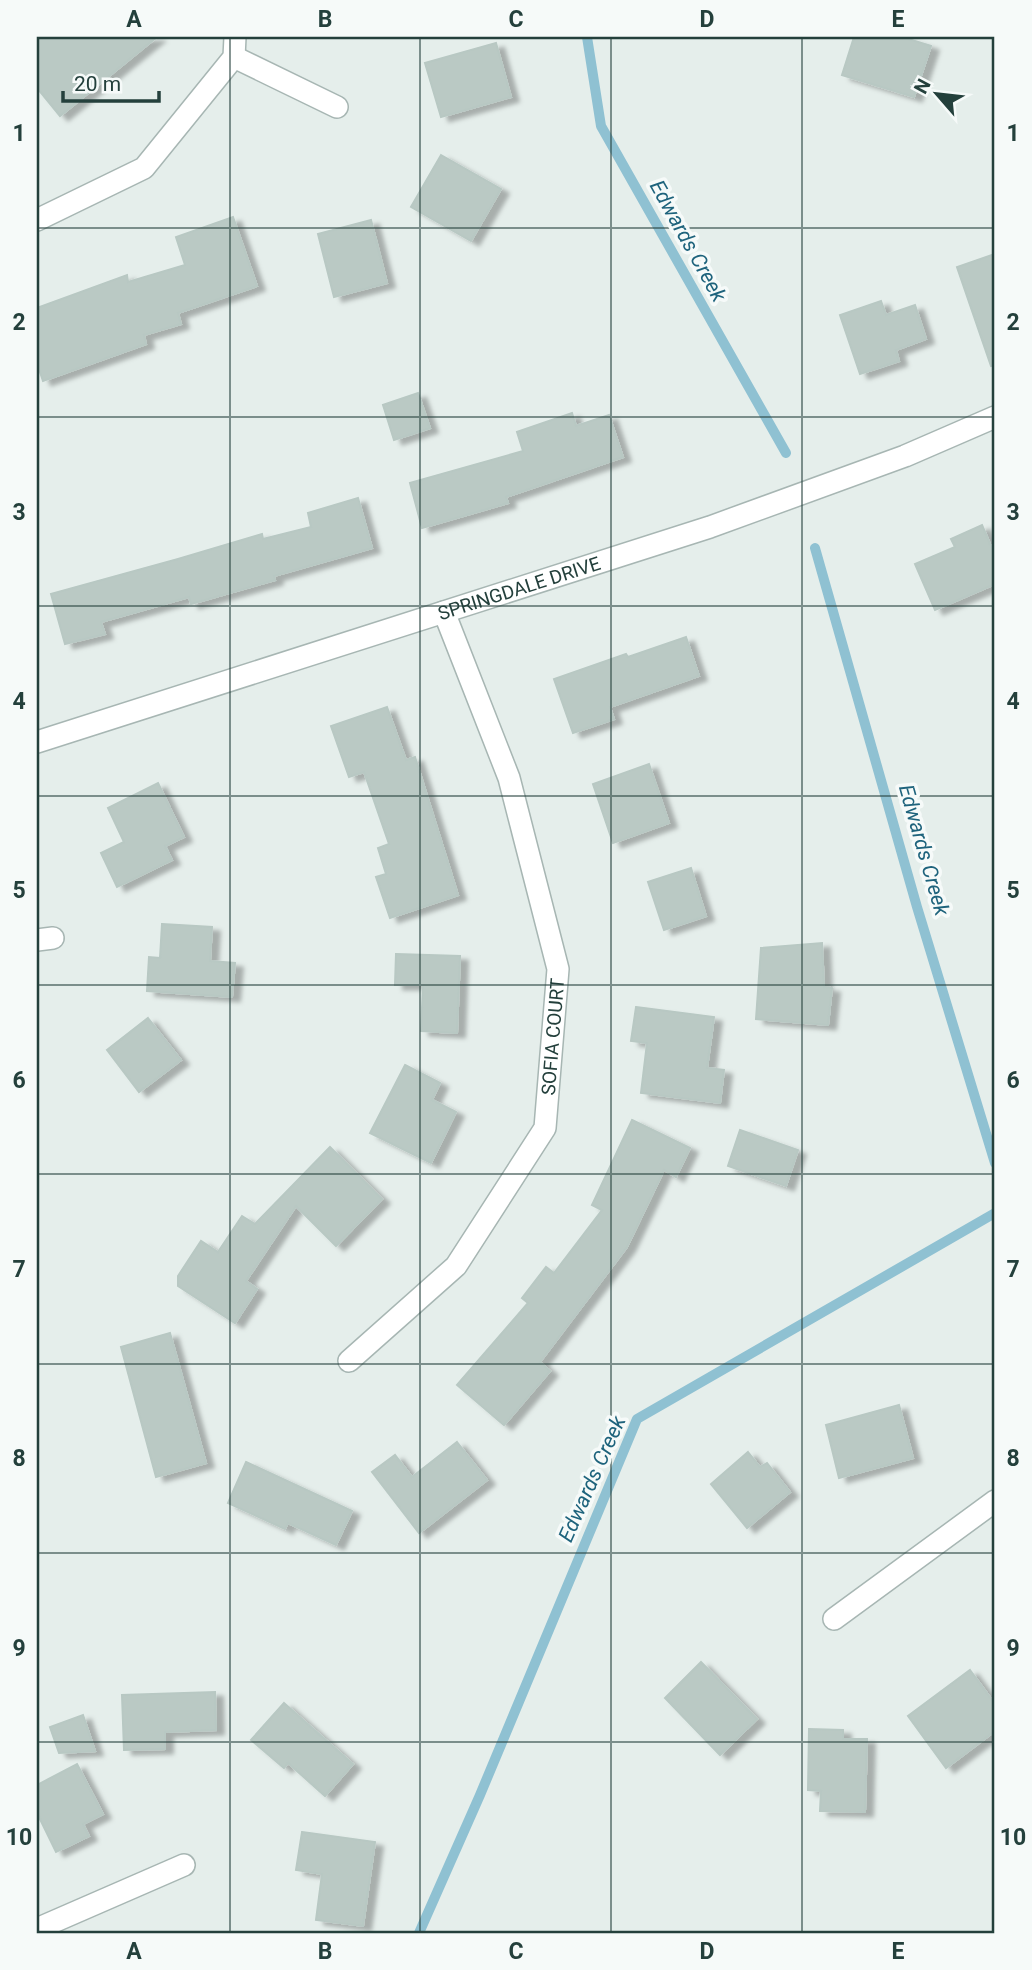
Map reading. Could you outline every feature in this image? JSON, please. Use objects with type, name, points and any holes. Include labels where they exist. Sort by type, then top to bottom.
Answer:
[{"type":"street","points":[[37,220],[144,168],[235,47],[337,107]]},
{"type":"street","name":"SPRINGDALE DRIVE","points":[[37,742],[710,527],[905,456],[995,417]]},
{"type":"street","name":"SOFIA COURT","points":[[349,1361],[456,1266],[545,1128],[558,969],[509,778],[444,612]]},
{"type":"street","points":[[834,1619],[995,1501]]},
{"type":"street","points":[[37,1929],[184,1865]]},
{"type":"building","points":[[37,37],[157,37],[60,116],[37,88]]},
{"type":"building","points":[[854,37],[902,37],[931,46],[914,97],[842,75]]},
{"type":"building","points":[[496,43],[511,97],[441,117],[425,63]]},
{"type":"building","points":[[441,155],[501,189],[471,241],[411,207]]},
{"type":"building","points":[[233,217],[257,286],[178,313],[181,324],[144,335],[146,344],[43,381],[37,363],[37,308],[127,275],[128,282],[185,265],[176,237]]},
{"type":"building","points":[[371,220],[387,283],[334,297],[318,234]]},
{"type":"building","points":[[995,254],[995,365],[991,366],[957,267]]},
{"type":"building","points":[[881,301],[886,315],[915,305],[926,339],[896,350],[899,361],[860,374],[840,315]]},
{"type":"building","points":[[418,393],[430,428],[394,440],[383,405]]},
{"type":"building","points":[[572,413],[576,426],[609,415],[623,457],[506,497],[508,503],[422,528],[410,483],[523,451],[517,432]]},
{"type":"building","points":[[358,498],[372,548],[274,576],[275,580],[191,604],[189,597],[101,622],[105,634],[65,644],[51,594],[262,534],[263,539],[311,527],[308,513]]},
{"type":"building","points":[[982,525],[995,556],[995,584],[935,610],[915,564],[955,547],[951,539]]},
{"type":"building","points":[[686,637],[699,676],[610,707],[614,719],[573,733],[554,679]]},
{"type":"building","points":[[387,707],[406,760],[415,757],[458,895],[390,918],[376,877],[386,874],[378,848],[389,844],[364,772],[349,777],[331,726]]},
{"type":"building","points":[[649,764],[669,823],[613,843],[593,784]]},
{"type":"building","points":[[158,783],[184,837],[165,846],[172,860],[117,887],[101,853],[124,842],[108,808]]},
{"type":"building","points":[[691,868],[706,916],[664,930],[648,882]]},
{"type":"building","points":[[162,924],[212,927],[210,961],[235,963],[232,997],[147,991],[149,957],[160,958]]},
{"type":"building","points":[[822,943],[824,987],[832,988],[828,1025],[756,1019],[761,948]]},
{"type":"building","points":[[396,954],[460,956],[457,1033],[421,1031],[423,985],[395,985]]},
{"type":"building","points":[[636,1007],[714,1017],[707,1068],[724,1070],[720,1103],[641,1093],[647,1043],[631,1041]]},
{"type":"building","points":[[148,1018],[181,1060],[139,1092],[107,1050]]},
{"type":"building","points":[[405,1065],[440,1083],[432,1100],[456,1112],[431,1163],[370,1133]]},
{"type":"building","points":[[632,1120],[690,1148],[676,1177],[664,1170],[627,1247],[540,1362],[550,1371],[504,1425],[457,1385],[528,1303],[522,1298],[546,1267],[554,1273],[602,1210],[592,1205]]},
{"type":"building","points":[[740,1130],[798,1150],[786,1186],[728,1166]]},
{"type":"building","points":[[330,1147],[382,1199],[336,1246],[296,1206],[246,1281],[257,1289],[235,1323],[178,1286],[178,1276],[201,1241],[218,1252],[242,1216],[255,1224]]},
{"type":"building","points":[[170,1333],[206,1463],[156,1477],[121,1347]]},
{"type":"building","points":[[899,1405],[913,1458],[839,1478],[826,1425]]},
{"type":"building","points":[[457,1442],[487,1480],[419,1533],[372,1472],[395,1455],[412,1477]]},
{"type":"building","points":[[748,1452],[760,1467],[767,1463],[790,1492],[747,1528],[711,1484]]},
{"type":"building","points":[[246,1462],[352,1511],[336,1545],[288,1523],[285,1529],[228,1503]]},
{"type":"building","points":[[701,1662],[757,1719],[720,1755],[665,1698]]},
{"type":"building","points":[[970,1670],[995,1704],[995,1731],[946,1768],[908,1716]]},
{"type":"building","points":[[215,1692],[216,1730],[165,1732],[165,1749],[124,1750],[122,1695]]},
{"type":"building","points":[[284,1703],[353,1764],[325,1796],[288,1763],[284,1768],[251,1740]]},
{"type":"building","points":[[83,1715],[95,1751],[59,1753],[50,1727]]},
{"type":"building","points":[[809,1729],[843,1730],[843,1739],[867,1739],[865,1812],[820,1811],[821,1791],[808,1790]]},
{"type":"building","points":[[77,1764],[103,1814],[83,1824],[89,1836],[56,1852],[37,1813],[37,1785]]},
{"type":"building","points":[[302,1832],[375,1842],[363,1926],[316,1920],[322,1874],[296,1870]]},
{"type":"waterway","name":"Edwards Creek","points":[[587,37],[601,126],[786,453]]},
{"type":"waterway","name":"Edwards Creek","points":[[815,548],[917,907],[995,1163]]},
{"type":"waterway","name":"Edwards Creek","points":[[419,1933],[480,1795],[637,1419],[995,1213]]}]
